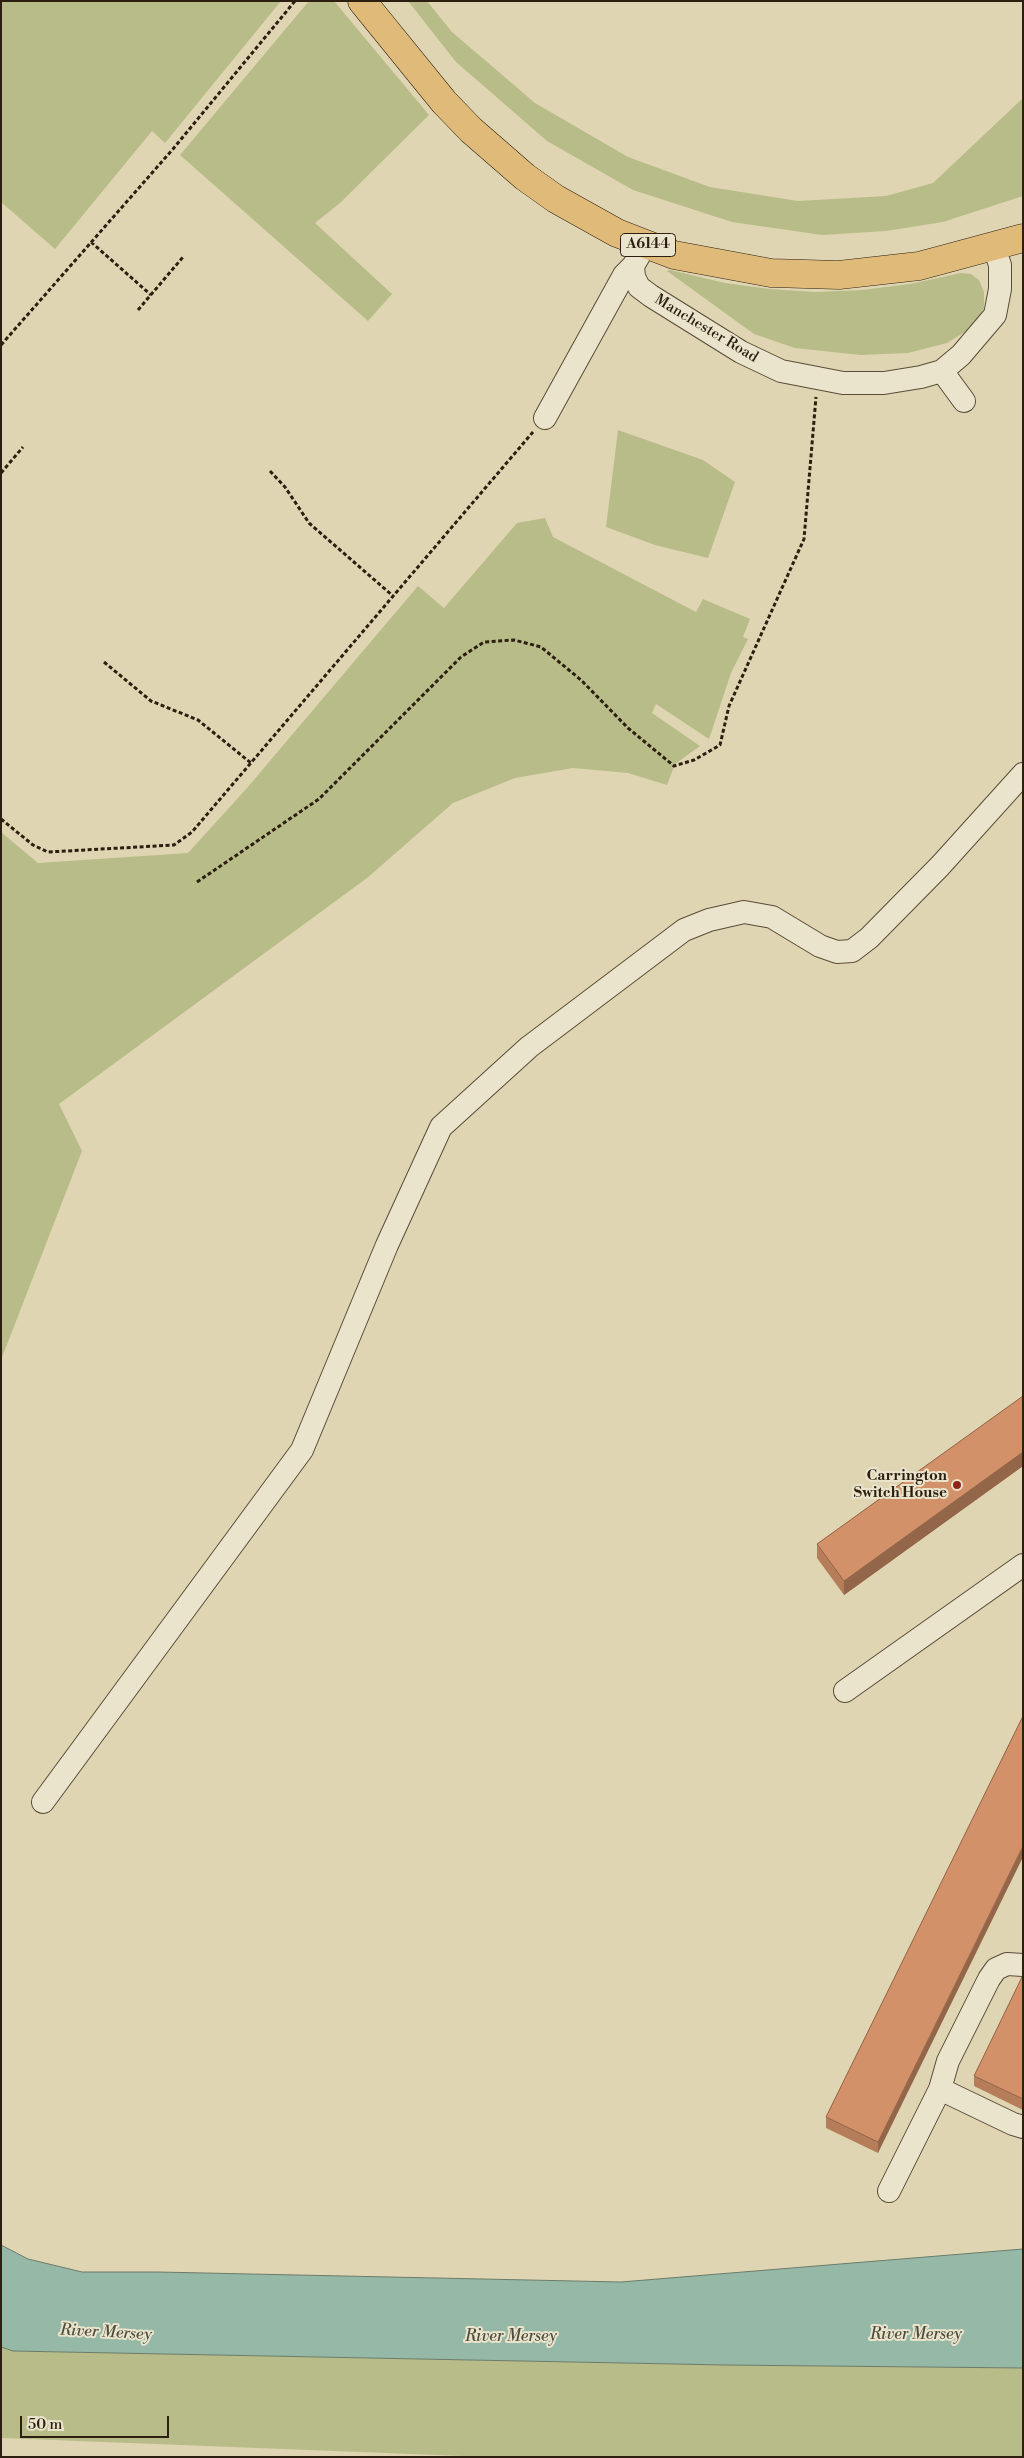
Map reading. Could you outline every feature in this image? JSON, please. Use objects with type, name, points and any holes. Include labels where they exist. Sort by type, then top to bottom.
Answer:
[{"type":"main road","name":"A6144","points":[[362,1],[444,102],[498,155],[556,199],[617,233],[640,255],[674,255],[762,272],[802,275],[839,274],[919,266],[1023,238]]},
{"type":"street","name":"Manchester Road","points":[[640,255],[634,277],[639,287],[741,352],[781,371],[843,383],[884,383],[942,371],[961,356],[995,315],[1000,289],[1000,264],[994,247]]},
{"type":"street","points":[[545,418],[624,275],[640,255]]},
{"type":"street","points":[[942,371],[964,401]]},
{"type":"street","points":[[43,1802],[302,1450],[387,1244],[441,1127],[529,1047],[684,930],[709,920],[744,912],[772,917],[820,946],[837,952],[852,950],[869,938],[940,866],[1023,774]]},
{"type":"street","points":[[845,1692],[1023,1565]]},
{"type":"street","points":[[888,2191],[940,2089],[948,2061],[989,1979],[996,1970],[1007,1964],[1023,1965]]},
{"type":"street","points":[[940,2089],[1023,2127]]},
{"type":"path","points":[[1,346],[173,149],[295,1]]},
{"type":"path","points":[[91,242],[151,295]]},
{"type":"path","points":[[138,310],[183,258]]},
{"type":"path","points":[[197,882],[319,799],[461,656],[484,642],[514,640],[541,647],[581,680],[628,728],[674,766],[694,760],[720,745],[729,706],[804,539],[818,379]]},
{"type":"path","points":[[1,818],[33,846],[48,852],[174,845],[192,832],[545,418]]},
{"type":"path","points":[[1,473],[23,447]]},
{"type":"path","points":[[270,471],[285,487],[310,523],[393,596]]},
{"type":"path","points":[[104,662],[151,701],[198,720],[251,763]]},
{"type":"shaded area","points":[[1,1],[281,1],[165,143],[152,131],[55,249],[1,202]]},
{"type":"shaded area","points":[[309,1],[334,1],[429,115],[340,203],[315,223],[392,294],[368,321],[180,155]]},
{"type":"shaded area","points":[[408,1],[427,1],[452,32],[535,103],[628,157],[710,187],[798,201],[886,196],[933,183],[1023,98],[1023,196],[943,222],[886,231],[822,235],[732,222],[633,190],[547,141],[456,62]]},
{"type":"shaded area","points":[[670,270],[725,283],[815,292],[862,290],[910,284],[961,273],[971,274],[979,280],[984,292],[984,308],[973,327],[947,343],[908,353],[861,355],[795,348],[754,334],[667,271]]},
{"type":"shaded area","points":[[618,430],[703,460],[735,482],[708,558],[655,545],[606,527]]},
{"type":"shaded area","points":[[545,518],[553,537],[696,612],[703,599],[750,619],[743,637],[748,639],[731,673],[709,739],[656,704],[652,713],[700,746],[675,764],[667,785],[628,773],[573,768],[515,778],[453,803],[367,878],[59,1104],[82,1151],[1,1360],[1,832],[38,863],[188,853],[247,788],[418,586],[444,608],[517,523]]},
{"type":"shaded area","points":[[1,2347],[13,2351],[725,2365],[1023,2368],[1023,2457],[488,2457],[1,2438]]},
{"type":"water","name":"River Mersey","points":[[1,2245],[28,2259],[82,2272],[621,2282],[1023,2249],[1023,2368],[725,2365],[13,2351],[1,2347]]},
{"type":"building","name":"Carrington Switch House","points":[[1023,1396],[1023,1452],[844,1581],[817,1544]]},
{"type":"building","points":[[1023,1716],[1023,1846],[878,2142],[826,2117]]},
{"type":"building","points":[[1023,1975],[1023,2099],[974,2076]]},
{"type":"place","name":"Carrington Switch House","points":[[957,1485]]}]
